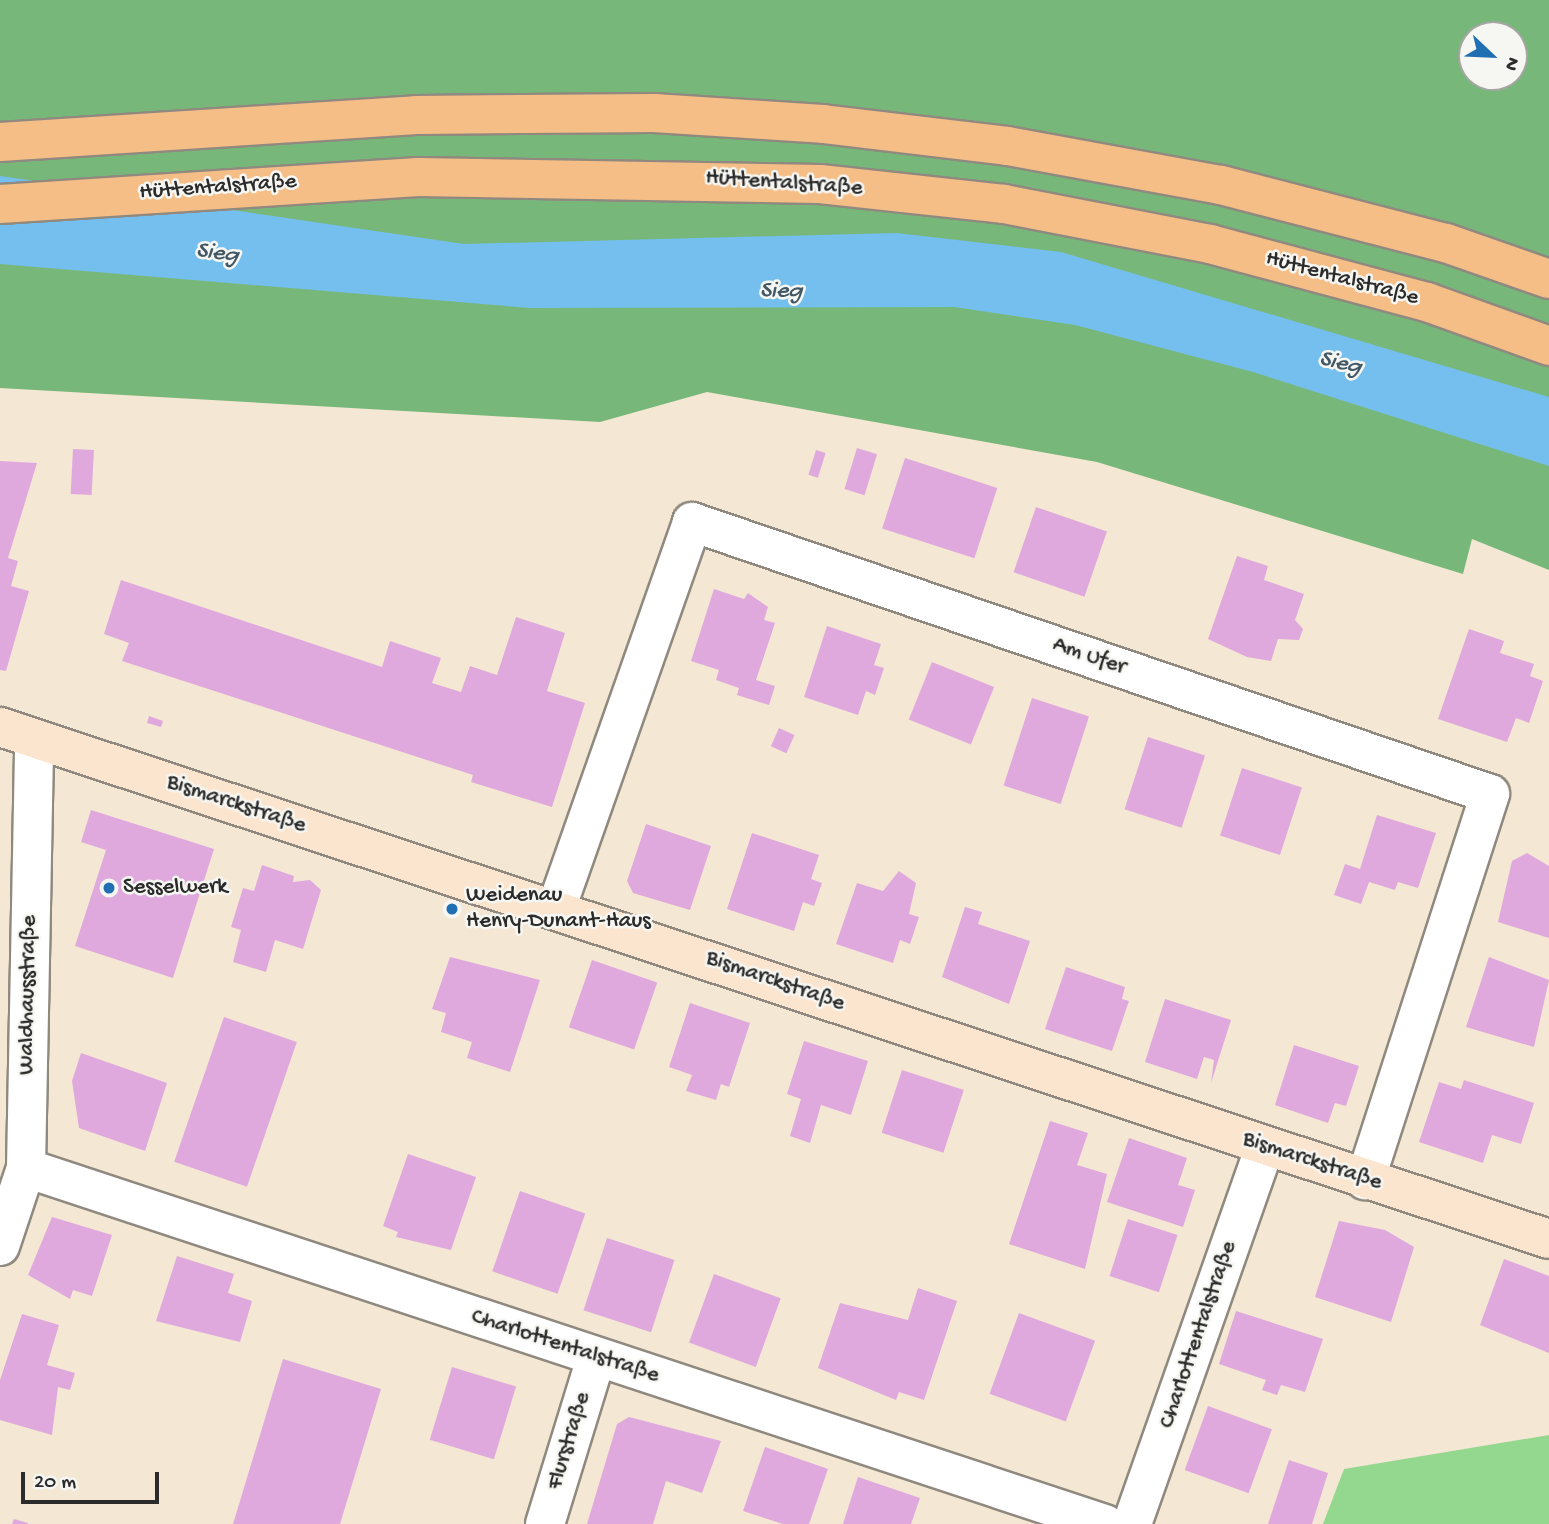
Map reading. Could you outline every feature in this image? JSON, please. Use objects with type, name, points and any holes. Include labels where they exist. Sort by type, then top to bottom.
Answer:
[{"type":"highway","points":[[0,142],[416,114],[654,113],[823,124],[1008,146],[1221,185],[1446,243],[1549,279]]},
{"type":"highway","name":"Hüttentalstraße","points":[[0,204],[418,177],[820,184],[1004,204],[1210,244],[1427,302],[1549,346]]},
{"type":"street","name":"Am Ufer","points":[[556,909],[692,522],[1490,794],[1365,1180]]},
{"type":"street","name":"Bismarckstraße","points":[[17,733],[556,909],[1365,1180],[1549,1238]]},
{"type":"street","name":"Waldhausstraße","points":[[0,1246],[26,1168],[17,733]]},
{"type":"street","name":"Charlottentalstraße","points":[[1132,1524],[1265,1147]]},
{"type":"street","name":"Charlottentalstraße","points":[[26,1168],[1105,1524]]},
{"type":"street","name":"Flurstraße","points":[[545,1524],[596,1358]]},
{"type":"green space","points":[[0,0],[1549,0],[1549,570],[1472,539],[1463,574],[1097,462],[707,392],[600,422],[0,388]]},
{"type":"green space","points":[[1549,1435],[1549,1524],[1323,1524],[1344,1469]]},
{"type":"water","name":"Sieg","points":[[0,176],[464,244],[896,233],[1061,252],[1549,397],[1549,466],[1253,372],[1075,325],[954,307],[530,308],[0,264]]},
{"type":"building","points":[[857,448],[877,454],[865,495],[844,489]]},
{"type":"building","points":[[73,449],[94,450],[92,495],[71,494]]},
{"type":"building","points":[[816,450],[826,453],[818,478],[808,475]]},
{"type":"building","points":[[905,458],[997,488],[974,558],[882,528]]},
{"type":"building","points":[[0,461],[37,463],[8,558],[18,561],[11,586],[29,591],[6,671],[0,670]]},
{"type":"building","points":[[1036,507],[1107,531],[1084,597],[1014,572]]},
{"type":"building","points":[[1237,556],[1268,566],[1264,580],[1304,594],[1295,620],[1303,629],[1299,640],[1278,639],[1271,661],[1247,657],[1208,639]]},
{"type":"building","points":[[121,580],[382,667],[390,641],[441,658],[432,683],[461,692],[470,666],[497,675],[516,617],[565,633],[547,691],[585,703],[552,807],[471,782],[473,775],[122,661],[129,643],[104,634]]},
{"type":"building","points":[[714,589],[744,599],[748,593],[768,607],[764,620],[775,623],[756,680],[775,686],[769,705],[737,695],[739,688],[716,680],[719,670],[691,661]]},
{"type":"building","points":[[827,626],[881,644],[874,665],[884,668],[875,695],[866,691],[858,715],[804,697]]},
{"type":"building","points":[[1469,629],[1504,641],[1500,653],[1534,664],[1530,676],[1543,681],[1529,723],[1516,718],[1507,742],[1438,719]]},
{"type":"building","points":[[932,662],[994,687],[971,745],[909,719]]},
{"type":"building","points":[[1032,698],[1089,717],[1061,804],[1004,785]]},
{"type":"building","points":[[149,716],[163,721],[161,727],[147,723]]},
{"type":"building","points":[[779,728],[795,735],[786,753],[771,746]]},
{"type":"building","points":[[1148,737],[1205,756],[1182,828],[1125,809]]},
{"type":"building","points":[[1242,768],[1302,787],[1280,855],[1220,836]]},
{"type":"building","points":[[91,810],[214,849],[173,978],[75,946],[106,850],[81,842]]},
{"type":"building","points":[[1377,815],[1436,833],[1418,888],[1398,882],[1395,890],[1369,882],[1361,904],[1334,895],[1345,864],[1360,869]]},
{"type":"building","points":[[646,824],[711,846],[690,910],[633,893],[627,881]]},
{"type":"building","points":[[752,833],[819,855],[811,879],[822,883],[814,906],[803,902],[794,931],[727,909]]},
{"type":"building","points":[[1527,853],[1549,866],[1549,938],[1498,922],[1512,861]]},
{"type":"building","points":[[262,865],[294,876],[293,882],[310,880],[321,890],[303,949],[275,940],[266,972],[233,962],[241,930],[231,927],[243,888],[254,891]]},
{"type":"building","points":[[899,871],[916,883],[909,914],[919,917],[910,944],[900,940],[893,963],[836,944],[857,883],[883,891]]},
{"type":"building","points":[[965,907],[982,912],[978,924],[1030,941],[1009,1004],[942,977]]},
{"type":"building","points":[[450,957],[540,980],[510,1072],[467,1058],[472,1042],[441,1032],[446,1013],[432,1009]]},
{"type":"building","points":[[1489,957],[1549,980],[1534,1047],[1466,1027]]},
{"type":"building","points":[[592,960],[657,982],[634,1050],[569,1027]]},
{"type":"building","points":[[1066,967],[1125,987],[1122,999],[1129,1001],[1112,1051],[1045,1029]]},
{"type":"building","points":[[1165,999],[1231,1020],[1211,1083],[1214,1060],[1204,1057],[1197,1079],[1145,1062]]},
{"type":"building","points":[[690,1003],[750,1023],[729,1087],[721,1084],[716,1100],[686,1091],[692,1075],[669,1067]]},
{"type":"building","points":[[224,1017],[297,1042],[247,1187],[174,1162]]},
{"type":"building","points":[[804,1041],[868,1061],[851,1115],[821,1105],[810,1143],[790,1136],[801,1099],[787,1094]]},
{"type":"building","points":[[1294,1045],[1359,1066],[1346,1106],[1335,1103],[1328,1123],[1275,1105]]},
{"type":"building","points":[[81,1053],[167,1083],[145,1151],[79,1128],[72,1081]]},
{"type":"building","points":[[902,1070],[964,1090],[943,1153],[882,1133]]},
{"type":"building","points":[[1464,1080],[1534,1103],[1521,1144],[1492,1135],[1483,1163],[1419,1142],[1439,1082],[1461,1089]]},
{"type":"building","points":[[1050,1121],[1088,1133],[1077,1165],[1107,1174],[1085,1269],[1009,1244]]},
{"type":"building","points":[[1129,1138],[1187,1158],[1178,1185],[1195,1190],[1183,1227],[1107,1202]]},
{"type":"building","points":[[408,1154],[476,1177],[451,1250],[396,1237],[398,1232],[383,1226]]},
{"type":"building","points":[[520,1191],[585,1213],[558,1294],[492,1271]]},
{"type":"building","points":[[52,1217],[112,1235],[92,1296],[73,1290],[70,1299],[28,1275]]},
{"type":"building","points":[[1128,1219],[1177,1235],[1159,1292],[1109,1276]]},
{"type":"building","points":[[1339,1221],[1385,1230],[1414,1247],[1391,1322],[1315,1297]]},
{"type":"building","points":[[607,1238],[675,1260],[651,1332],[584,1310]]},
{"type":"building","points":[[177,1256],[234,1274],[228,1293],[252,1301],[240,1342],[156,1321]]},
{"type":"building","points":[[1504,1259],[1549,1276],[1549,1353],[1480,1325]]},
{"type":"building","points":[[714,1274],[781,1298],[756,1367],[689,1343]]},
{"type":"building","points":[[918,1288],[957,1301],[924,1400],[899,1392],[896,1400],[818,1368],[840,1303],[908,1320]]},
{"type":"building","points":[[1236,1311],[1323,1339],[1305,1392],[1281,1385],[1277,1395],[1262,1390],[1266,1380],[1219,1364]]},
{"type":"building","points":[[1019,1313],[1095,1341],[1066,1422],[990,1394]]},
{"type":"building","points":[[22,1314],[59,1325],[47,1365],[75,1373],[70,1390],[58,1387],[52,1435],[0,1420],[0,1380]]},
{"type":"building","points":[[283,1359],[381,1389],[340,1524],[233,1524]]},
{"type":"building","points":[[452,1367],[516,1387],[494,1459],[430,1440]]},
{"type":"building","points":[[1208,1406],[1272,1429],[1249,1493],[1185,1470]]},
{"type":"building","points":[[629,1417],[721,1441],[702,1493],[666,1481],[653,1524],[587,1524],[617,1424]]},
{"type":"building","points":[[765,1447],[828,1469],[809,1524],[783,1524],[743,1511]]},
{"type":"building","points":[[1289,1460],[1328,1473],[1312,1524],[1268,1524]]},
{"type":"building","points":[[858,1477],[920,1498],[911,1524],[843,1524]]},
{"type":"building","points":[[14,1519],[28,1523],[28,1524],[12,1524]]},
{"type":"place","name":"Sesselwerk","points":[[109,888]]},
{"type":"place","name":"Weidenau Henry-Dunant-Haus","points":[[452,909]]}]
